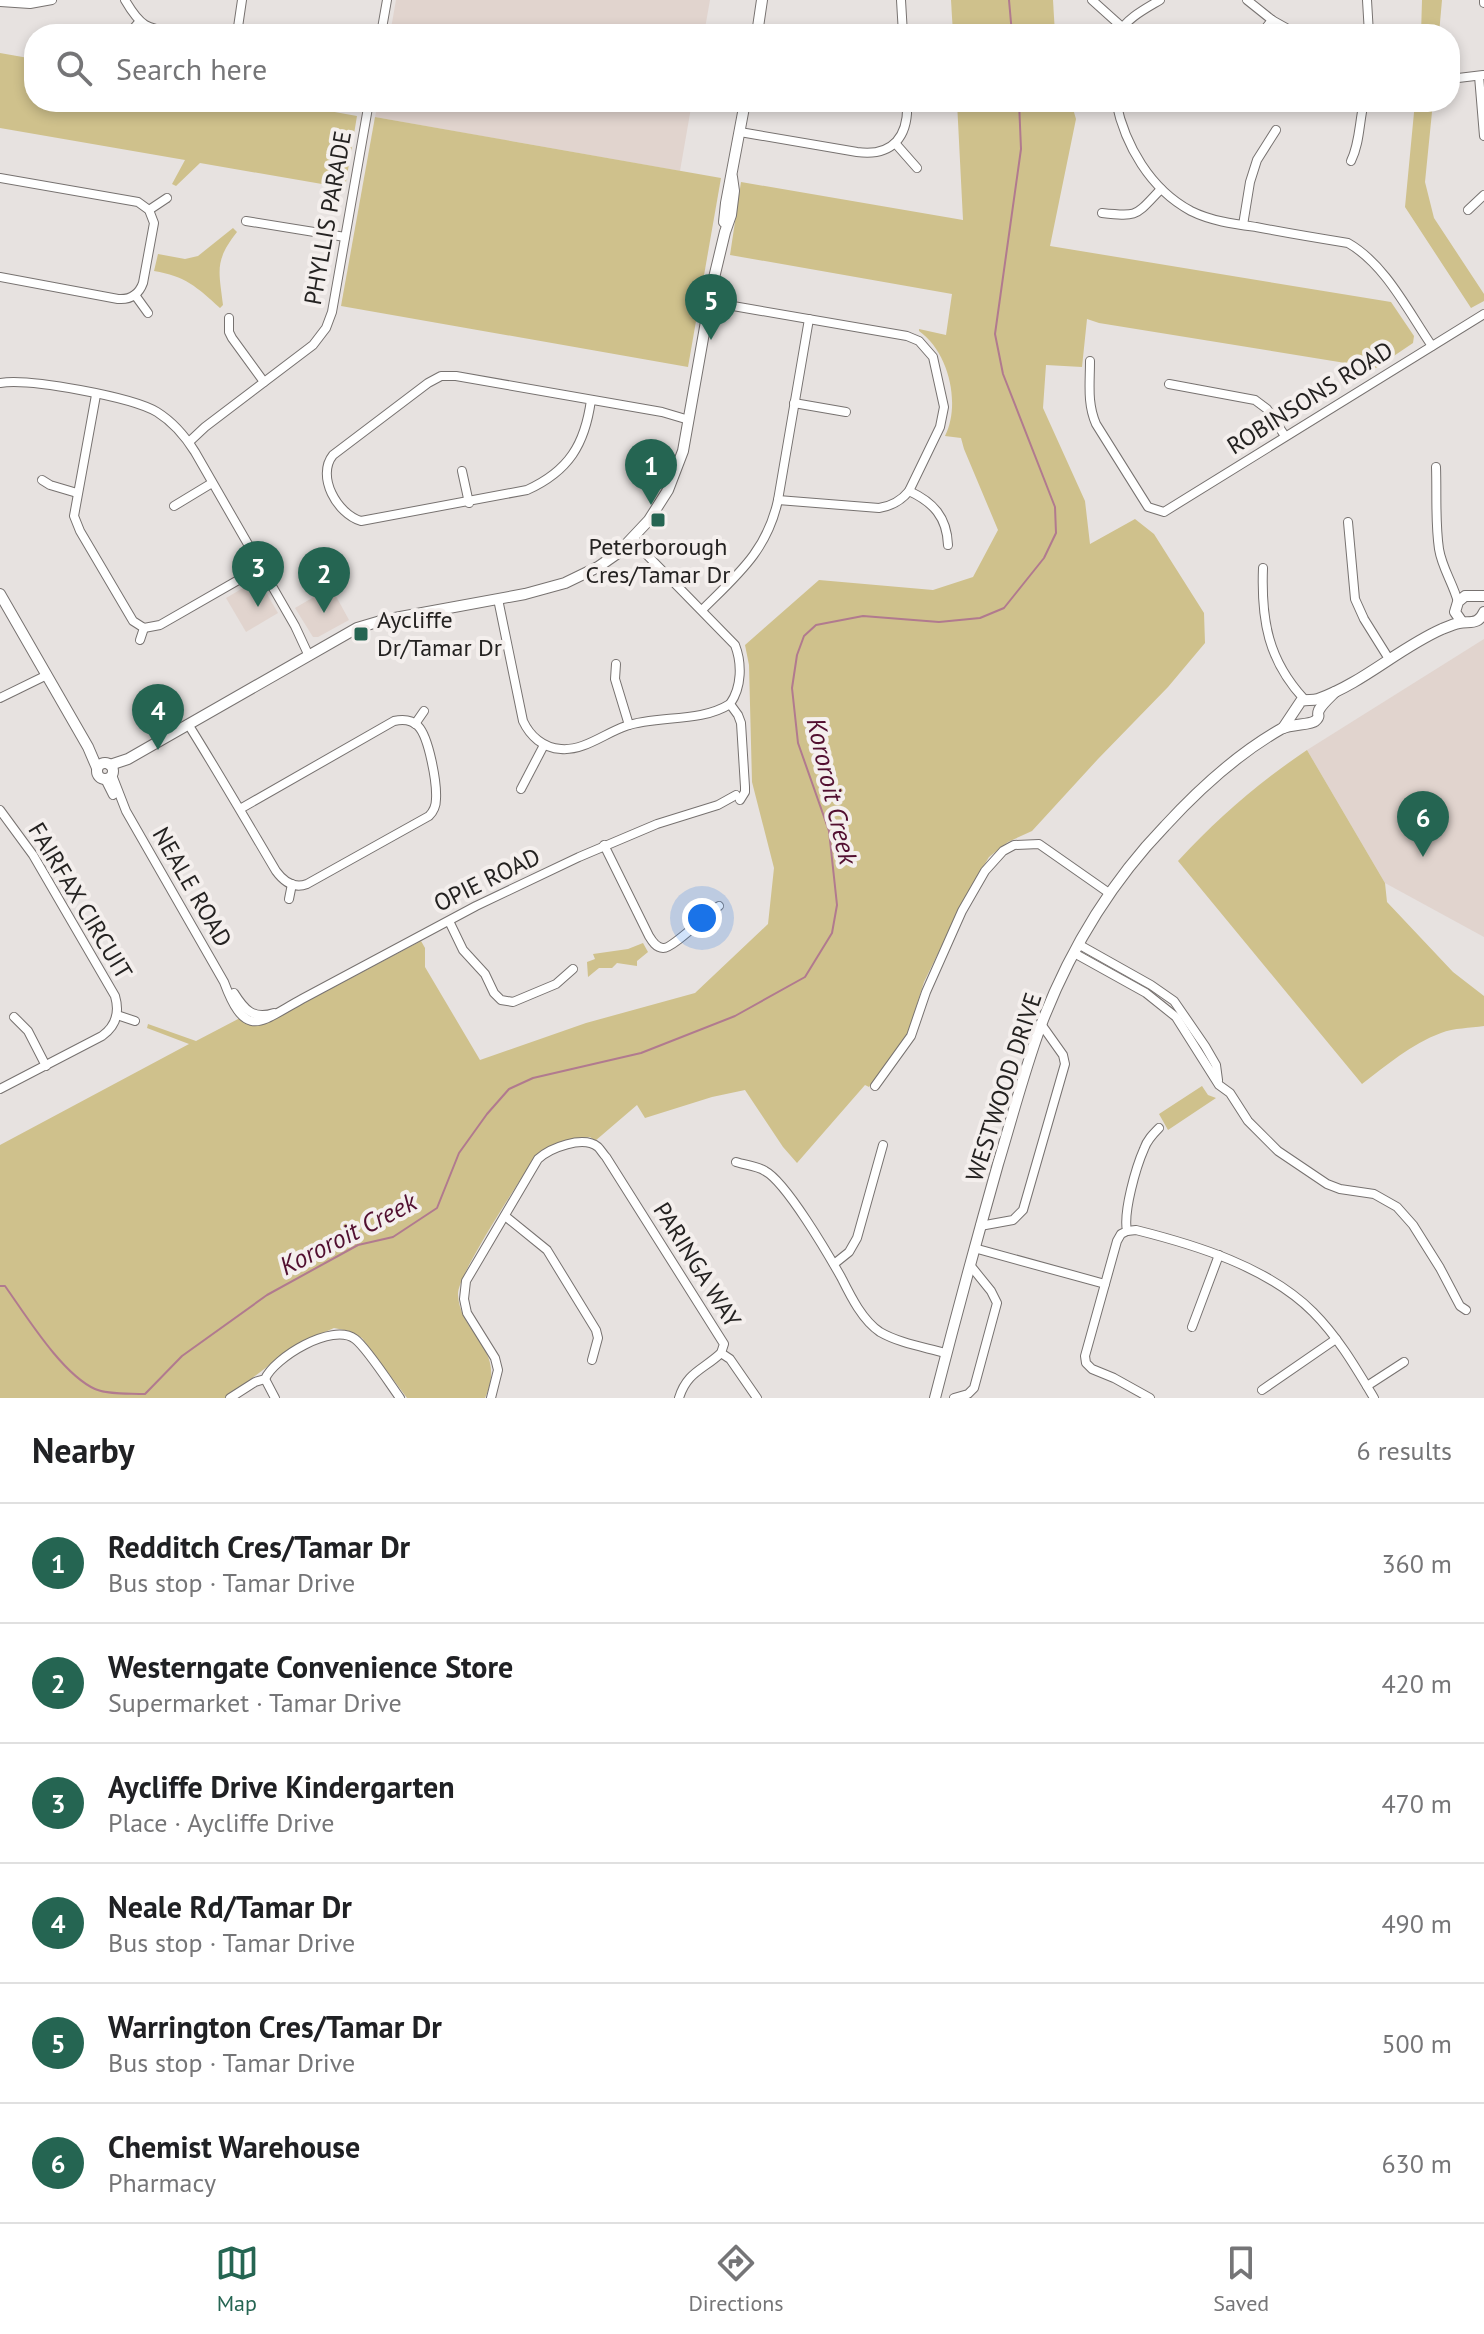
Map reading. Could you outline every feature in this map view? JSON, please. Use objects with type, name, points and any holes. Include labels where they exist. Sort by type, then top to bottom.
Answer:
[{"type":"street","points":[[0,2],[30,4],[52,0]]},
{"type":"street","points":[[125,0],[139,22]]},
{"type":"street","points":[[238,24],[242,0]]},
{"type":"street","points":[[383,24],[387,0]]},
{"type":"street","points":[[758,24],[762,0]]},
{"type":"street","points":[[901,0],[902,24]]},
{"type":"street","points":[[1092,0],[1114,24]]},
{"type":"street","points":[[1127,24],[1160,0]]},
{"type":"street","points":[[1247,0],[1279,24]]},
{"type":"street","points":[[1367,0],[1368,24]]},
{"type":"street","points":[[1269,24],[1272,20]]},
{"type":"street","points":[[1460,78],[1481,75],[1484,136]]},
{"type":"street","name":"PHYLLIS PARADE","points":[[187,440],[313,345],[326,328],[332,312],[367,112]]},
{"type":"street","points":[[107,770],[344,634],[370,623],[552,588],[576,579],[609,560],[632,540],[668,490],[679,465],[725,232],[726,203],[743,112]]},
{"type":"street","points":[[740,132],[867,153],[882,151],[895,143],[906,127],[907,112]]},
{"type":"street","points":[[1118,112],[1121,126],[1139,162],[1161,189],[1190,210],[1217,221],[1348,243],[1375,263],[1432,346]]},
{"type":"street","points":[[1351,161],[1357,149],[1362,112]]},
{"type":"street","points":[[1243,225],[1257,160],[1276,130]]},
{"type":"street","points":[[895,143],[917,168]]},
{"type":"street","points":[[0,178],[131,200],[143,204],[153,218],[143,283],[128,299],[0,277]]},
{"type":"street","points":[[1102,213],[1131,216],[1141,211],[1161,189]]},
{"type":"street","points":[[1468,210],[1484,195]]},
{"type":"street","points":[[149,210],[167,198]]},
{"type":"street","points":[[246,221],[345,237]]},
{"type":"street","points":[[135,295],[148,313]]},
{"type":"street","points":[[710,302],[913,338],[933,357],[944,401],[944,414],[909,491],[898,501],[879,508],[778,500]]},
{"type":"street","name":"ROBINSONS ROAD","points":[[1090,361],[1088,394],[1096,424],[1148,507],[1164,512],[1484,314]]},
{"type":"street","points":[[229,318],[232,338],[264,382]]},
{"type":"street","points":[[702,610],[758,552],[771,527],[809,319]]},
{"type":"street","points":[[591,400],[579,444],[561,470],[527,490],[361,521],[343,510],[327,480],[328,461],[338,450],[441,376],[456,376],[690,417]]},
{"type":"street","points":[[0,383],[31,383],[131,401],[156,412],[175,426],[187,440],[311,652]]},
{"type":"street","points":[[1169,384],[1255,400],[1267,409],[1285,436]]},
{"type":"street","points":[[96,395],[74,516],[129,616],[144,628],[166,623],[261,567]]},
{"type":"street","points":[[794,403],[846,412]]},
{"type":"street","points":[[315,462],[326,467]]},
{"type":"street","points":[[1306,705],[1335,692],[1441,630],[1462,622],[1474,623],[1484,612],[1483,605],[1468,601],[1454,587],[1444,570],[1439,548],[1436,467]]},
{"type":"street","points":[[462,471],[469,503]]},
{"type":"street","points":[[42,480],[77,493]]},
{"type":"street","points":[[174,506],[212,483]]},
{"type":"street","points":[[909,491],[927,499],[935,507],[946,526],[948,545]]},
{"type":"street","points":[[1348,522],[1355,599],[1389,659]]},
{"type":"street","points":[[500,599],[523,721],[531,734],[544,745],[559,749],[576,748],[629,725],[711,712],[730,704],[739,683],[737,651],[731,639],[632,540]]},
{"type":"street","points":[[1263,568],[1268,638],[1275,659],[1293,687],[1306,705],[1319,715],[1314,722],[1307,724],[1301,723],[1306,705]]},
{"type":"street","name":"NEALE ROAD","points":[[0,594],[88,747],[107,770],[126,811],[224,982],[249,1016]]},
{"type":"street","points":[[1462,622],[1468,601]]},
{"type":"street","points":[[1441,630],[1468,601]]},
{"type":"street","points":[[140,640],[144,628]]},
{"type":"street","points":[[616,664],[615,679],[629,725]]},
{"type":"street","points":[[0,698],[45,672]]},
{"type":"street","name":"OPIE ROAD","points":[[249,1016],[282,1010],[449,921],[604,845],[738,797],[742,766],[740,718],[730,704]]},
{"type":"street","name":"WESTWOOD DRIVE","points":[[935,1398],[980,1226],[1041,1024],[1076,949],[1109,893],[1163,827],[1205,786],[1242,755],[1283,728],[1306,705]]},
{"type":"street","points":[[415,724],[424,711]]},
{"type":"street","points":[[190,723],[276,871],[283,880],[302,886],[429,816],[435,806],[436,794],[427,741],[415,724],[401,720],[387,724],[240,809]]},
{"type":"street","name":"WESTWOOD DRIVE","points":[[1283,728],[1301,723]]},
{"type":"street","points":[[521,789],[544,745]]},
{"type":"street","name":"FAIRFAX CIRCUIT","points":[[0,810],[33,855],[115,996],[117,1015],[111,1028],[102,1036],[0,1089]]},
{"type":"street","points":[[875,1086],[911,1036],[956,922],[985,871],[1003,851],[1014,845],[1039,844],[1109,893]]},
{"type":"street","points":[[604,845],[649,936],[658,947],[666,948],[675,943],[704,915],[719,906]]},
{"type":"street","points":[[289,899],[292,884]]},
{"type":"street","points":[[449,921],[463,950],[485,974],[501,1000],[513,1002],[556,984],[573,969]]},
{"type":"street","points":[[1076,949],[1151,985],[1174,1001],[1216,1065],[1219,1085],[1230,1093],[1258,1132],[1278,1151],[1313,1176],[1340,1189],[1384,1197],[1397,1207],[1413,1225],[1460,1306],[1466,1310]]},
{"type":"street","name":"FAIRFAX CIRCUIT","points":[[117,1015],[135,1021]]},
{"type":"street","points":[[14,1017],[28,1031],[46,1066]]},
{"type":"street","points":[[980,1226],[1013,1220],[1023,1210],[1065,1062],[1061,1051],[1041,1024]]},
{"type":"street","points":[[1127,1231],[1125,1215],[1142,1152],[1159,1128]]},
{"type":"street","name":"PARINGA WAY","points":[[505,1216],[538,1159],[546,1152],[559,1146],[586,1142],[597,1146],[724,1344],[721,1353],[690,1376],[679,1398]]},
{"type":"street","points":[[834,1264],[849,1252],[857,1238],[883,1145]]},
{"type":"street","points":[[736,1162],[765,1171],[787,1193],[873,1326],[907,1343],[945,1353]]},
{"type":"street","points":[[491,1398],[498,1370],[495,1358],[467,1313],[464,1299],[466,1281],[505,1216],[547,1250],[596,1330],[598,1338],[592,1360]]},
{"type":"street","points":[[1150,1398],[1092,1369],[1085,1361],[1085,1351],[1118,1239],[1127,1231],[1139,1230],[1219,1255],[1290,1293],[1311,1310],[1336,1339],[1374,1398]]},
{"type":"street","points":[[974,1248],[1105,1284]]},
{"type":"street","points":[[1192,1327],[1219,1255]]},
{"type":"street","points":[[954,1398],[968,1394],[974,1388],[997,1303],[970,1265]]},
{"type":"street","points":[[275,1398],[265,1379],[268,1371],[300,1346],[338,1334],[356,1339],[400,1398]]},
{"type":"street","points":[[1262,1390],[1336,1339]]},
{"type":"street","points":[[721,1353],[740,1371],[757,1398]]},
{"type":"street","points":[[1367,1386],[1404,1362]]},
{"type":"street","points":[[230,1398],[265,1379]]},
{"type":"shaded area","points":[[396,0],[710,0],[706,24],[392,24]]},
{"type":"shaded area","points":[[951,0],[1053,0],[1054,24],[952,24]]},
{"type":"shaded area","points":[[1422,0],[1442,0],[1440,24],[1421,24]]},
{"type":"shaded area","points":[[0,53],[24,57],[24,112],[335,112],[357,116],[345,188],[200,163],[176,186],[172,184],[185,160],[0,128]]},
{"type":"shaded area","points":[[376,112],[690,112],[680,171],[375,117]]},
{"type":"shaded area","points":[[958,112],[1074,112],[1076,119],[1050,246],[1391,302],[1414,336],[1413,343],[1376,368],[1087,319],[1082,367],[1046,365],[1043,408],[1085,501],[1090,544],[1135,519],[1154,534],[1204,613],[1205,643],[1168,687],[1032,831],[1008,842],[989,857],[968,892],[924,982],[906,1039],[869,1087],[865,1085],[797,1163],[745,1090],[645,1118],[637,1105],[595,1141],[590,1137],[569,1141],[537,1154],[460,1284],[458,1295],[461,1309],[491,1366],[491,1381],[485,1398],[407,1398],[362,1338],[334,1328],[296,1345],[226,1398],[0,1398],[0,1145],[189,1044],[147,1028],[148,1024],[196,1041],[240,1018],[256,1025],[264,1024],[421,941],[425,948],[425,967],[480,1060],[586,1023],[695,993],[768,924],[774,868],[752,782],[749,665],[745,645],[819,580],[933,590],[973,577],[998,530],[961,438],[945,436],[952,409],[949,379],[938,352],[919,331],[946,335],[952,294],[730,255],[741,182],[963,220]]},
{"type":"shaded area","points":[[1414,112],[1432,112],[1425,182],[1434,218],[1484,294],[1484,301],[1471,308],[1405,207]]},
{"type":"shaded area","points":[[375,117],[721,178],[688,367],[341,306]]},
{"type":"shaded area","points":[[233,228],[237,232],[221,259],[223,305],[220,308],[190,284],[154,271],[158,254],[185,259],[198,256]]},
{"type":"shaded area","points":[[255,581],[260,582],[278,613],[246,632],[226,598]]},
{"type":"shaded area","points":[[331,587],[349,620],[313,637],[295,608]]},
{"type":"shaded area","points":[[1484,639],[1484,937],[1385,883],[1307,750]]},
{"type":"shaded area","points":[[1307,750],[1385,883],[1387,902],[1453,972],[1484,996],[1484,1026],[1451,1030],[1430,1038],[1362,1084],[1178,861],[1239,802]]},
{"type":"shaded area","points":[[643,943],[648,952],[637,961],[637,966],[617,963],[612,968],[599,968],[588,977],[587,962],[595,959],[593,954],[628,949]]},
{"type":"shaded area","points":[[1202,1086],[1208,1095],[1216,1098],[1168,1130],[1159,1114]]},
{"type":"waterway","name":"Kororoit Creek","points":[[1009,0],[1011,24]]},
{"type":"waterway","name":"Kororoit Creek","points":[[0,1286],[5,1286],[46,1344],[83,1382],[107,1392],[145,1394],[182,1356],[267,1295],[358,1245],[393,1237],[437,1208],[459,1153],[509,1089],[533,1078],[641,1053],[735,1016],[805,977],[832,933],[837,905],[829,831],[798,743],[792,688],[797,655],[804,636],[816,625],[863,616],[939,622],[980,618],[1004,608],[1044,558],[1056,533],[1055,507],[1003,374],[995,334],[1021,149],[1019,112]]},
{"type":"place","name":"Warrington Cres/Tamar Dr","points":[[711,340]]},
{"type":"place","name":"Redditch Cres/Tamar Dr","points":[[651,505]]},
{"type":"place","name":"Peterborough Cres/Tamar Dr","points":[[658,520]]},
{"type":"place","name":"Aycliffe Drive Kindergarten","points":[[258,607]]},
{"type":"place","name":"Westerngate Convenience Store","points":[[324,613]]},
{"type":"place","name":"Aycliffe Dr/Tamar Dr","points":[[361,634]]},
{"type":"place","name":"Neale Rd/Tamar Dr","points":[[158,750]]},
{"type":"place","name":"Chemist Warehouse","points":[[1423,857]]}]
